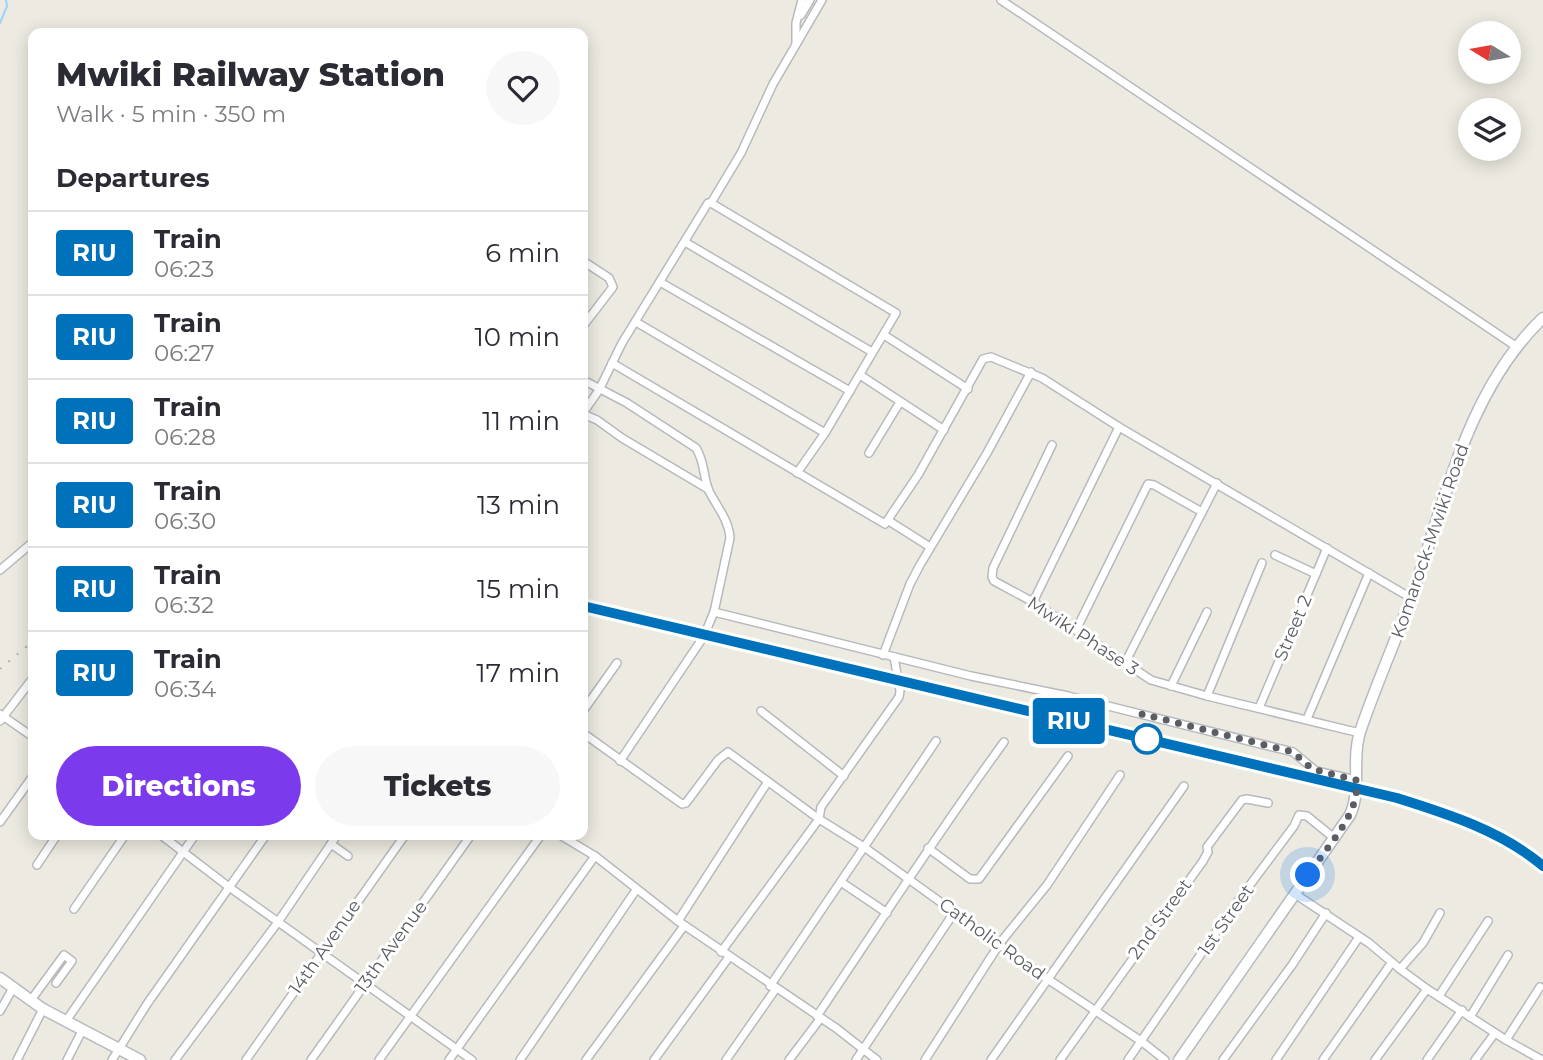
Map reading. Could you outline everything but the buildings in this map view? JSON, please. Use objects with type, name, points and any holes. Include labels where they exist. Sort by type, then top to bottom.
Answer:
[{"type":"main road","name":"Komarock-Mwiki Road","points":[[1179,1060],[1353,808],[1357,787],[1355,762],[1360,733],[1411,598],[1465,440],[1494,383],[1517,347],[1543,318]]},
{"type":"main road","points":[[0,978],[43,1009],[140,1060]]},
{"type":"street","points":[[796,44],[795,24],[802,0]]},
{"type":"street","points":[[795,24],[810,0]]},
{"type":"street","points":[[588,406],[660,282],[741,153],[773,84],[822,0]]},
{"type":"street","points":[[1001,0],[1517,347]]},
{"type":"street","points":[[711,203],[895,313],[825,433],[797,474]]},
{"type":"street","points":[[685,242],[872,352]]},
{"type":"street","points":[[588,264],[609,278],[613,287],[588,320]]},
{"type":"street","points":[[660,282],[850,391]]},
{"type":"street","points":[[636,322],[825,433]]},
{"type":"street","points":[[884,335],[968,389]]},
{"type":"street","points":[[612,363],[883,523],[888,520],[918,475],[985,357],[991,357],[1031,372],[1119,427],[1411,598]]},
{"type":"street","points":[[883,655],[910,584],[1031,372]]},
{"type":"street","points":[[860,375],[944,430]]},
{"type":"street","points":[[588,383],[627,403],[696,448],[701,456],[708,489],[730,529],[714,612],[705,636],[620,761],[588,737]]},
{"type":"street","points":[[869,453],[900,402]]},
{"type":"street","points":[[588,416],[708,489]]},
{"type":"street","points":[[1033,602],[1119,427]]},
{"type":"street","name":"Mwiki Phase 3","points":[[1052,445],[991,573],[994,581],[1033,602],[1126,661],[1140,674],[1208,696],[1360,733]]},
{"type":"street","points":[[1126,661],[1217,483]]},
{"type":"street","points":[[1076,630],[1147,484],[1154,485],[1202,512]]},
{"type":"street","points":[[888,520],[930,547]]},
{"type":"street","points":[[0,570],[28,546]]},
{"type":"street","name":"Street 2","points":[[1259,708],[1327,548]]},
{"type":"street","points":[[1275,555],[1316,573]]},
{"type":"street","points":[[1208,696],[1262,563]]},
{"type":"street","points":[[1307,719],[1369,573]]},
{"type":"street","points":[[714,612],[1293,752],[1312,769],[1356,780]]},
{"type":"street","points":[[1171,686],[1207,612]]},
{"type":"street","points":[[721,952],[819,819],[821,807],[898,697],[900,691],[894,657]]},
{"type":"street","points":[[588,704],[617,663]]},
{"type":"street","points":[[28,684],[1,717],[28,734]]},
{"type":"street","points":[[761,711],[844,776]]},
{"type":"street","points":[[726,1060],[936,741]]},
{"type":"street","points":[[789,1060],[928,848],[1004,742]]},
{"type":"street","name":"Catholic Road","points":[[620,761],[682,804],[718,760],[728,752],[767,783],[864,847],[1165,1060]]},
{"type":"street","points":[[928,848],[970,879],[979,879],[1068,756]]},
{"type":"street","points":[[925,1060],[1000,943],[1047,885],[1120,775]]},
{"type":"street","points":[[0,822],[28,783]]},
{"type":"street","points":[[586,1060],[681,923],[767,783]]},
{"type":"street","points":[[991,1060],[1046,978],[1184,786]]},
{"type":"street","name":"2nd Street","points":[[1060,1060],[1203,862],[1208,852],[1207,847],[1242,800],[1268,803]]},
{"type":"street","name":"1st Street","points":[[1128,1060],[1224,920],[1294,825],[1296,818],[1299,815],[1307,817],[1334,838]]},
{"type":"street","points":[[37,864],[54,840]]},
{"type":"street","points":[[74,909],[122,840]]},
{"type":"street","points":[[168,840],[229,887],[472,1060]]},
{"type":"street","points":[[66,1021],[191,840]]},
{"type":"street","points":[[112,1060],[262,840]]},
{"type":"street","points":[[175,1060],[278,922],[334,840]]},
{"type":"street","name":"14th Avenue","points":[[246,1060],[401,840]]},
{"type":"street","name":"13th Avenue","points":[[311,1060],[467,840]]},
{"type":"street","points":[[379,1060],[537,840]]},
{"type":"street","points":[[568,840],[595,856],[636,890],[721,952],[836,1028],[862,1051],[877,1060]]},
{"type":"street","points":[[331,844],[348,856]]},
{"type":"street","points":[[449,1060],[595,856]]},
{"type":"street","points":[[841,882],[887,913]]},
{"type":"street","points":[[520,1060],[636,890]]},
{"type":"street","points":[[1295,894],[1326,913],[1427,989],[1531,1057],[1542,1060]]},
{"type":"street","points":[[856,1060],[955,911]]},
{"type":"street","points":[[1223,1060],[1326,913]]},
{"type":"street","points":[[1400,970],[1423,943],[1440,913]]},
{"type":"street","points":[[1438,996],[1488,921]]},
{"type":"street","points":[[1276,1060],[1359,937]]},
{"type":"street","points":[[1470,1017],[1508,955]]},
{"type":"street","points":[[31,1000],[64,956],[72,961],[56,983]]},
{"type":"street","points":[[653,1060],[729,957]]},
{"type":"street","points":[[1323,1060],[1392,962]]},
{"type":"street","points":[[1506,1041],[1540,987]]},
{"type":"street","points":[[0,1011],[13,988]]},
{"type":"street","points":[[1375,1060],[1427,989]]},
{"type":"street","points":[[17,1060],[43,1009]]},
{"type":"street","points":[[1427,1060],[1462,1010]]},
{"type":"street","points":[[67,1060],[82,1031]]},
{"type":"street","points":[[1475,1060],[1495,1033]]},
{"type":"waterway","points":[[0,23],[7,6],[6,0]]},
{"type":"railway","points":[[588,607],[1397,798],[1455,817],[1492,833],[1510,842],[1543,866]]},
{"type":"railway","points":[[0,669],[28,645]]},
{"type":"train","name":"RIU","points":[[588,607],[1357,787],[1466,820],[1543,866]]},
{"type":"route","points":[[1147,739],[1142,714],[1293,752],[1316,771],[1356,780],[1356,793],[1350,815],[1308,875]]}]
